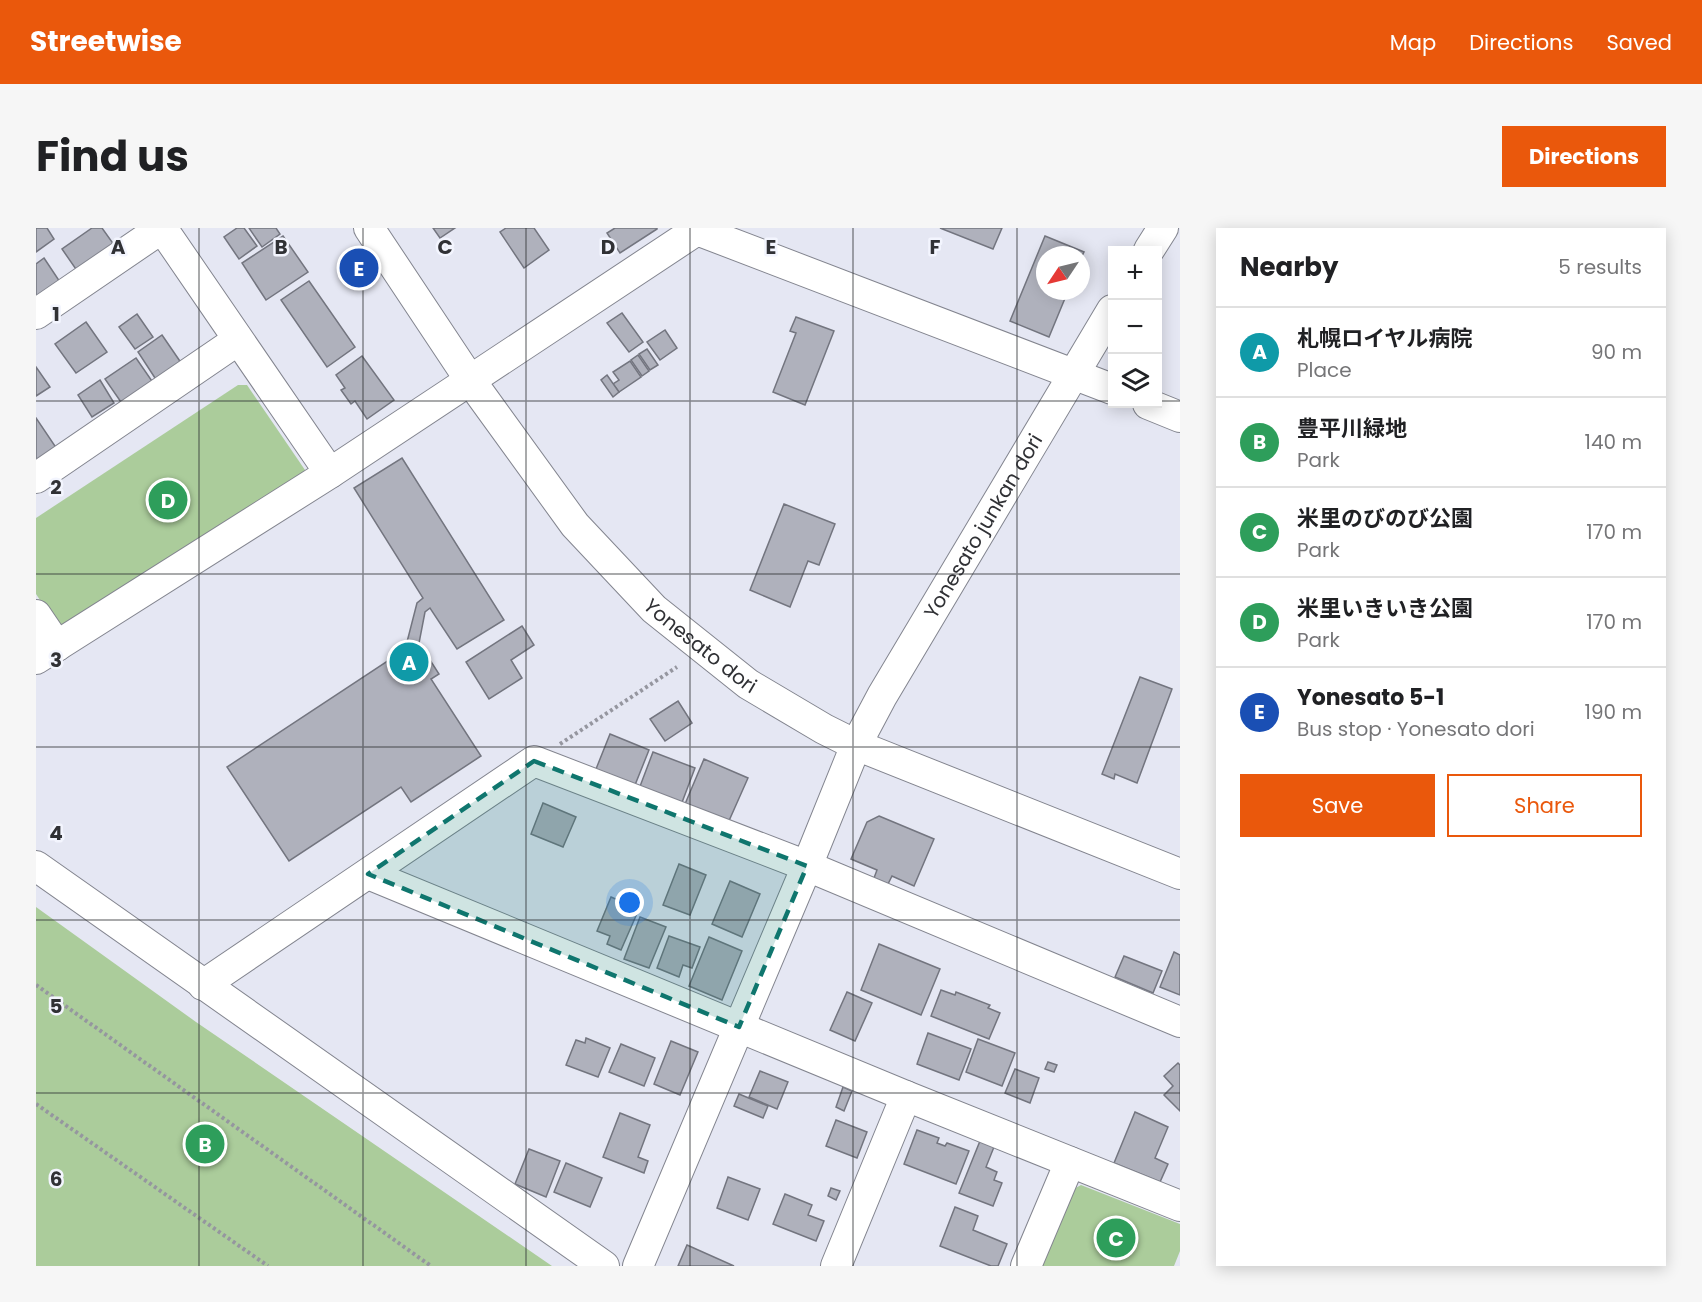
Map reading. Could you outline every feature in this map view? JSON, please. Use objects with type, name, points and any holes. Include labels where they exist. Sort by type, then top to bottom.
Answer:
[{"type":"street","points":[[36,314],[162,228],[330,473]]},
{"type":"street","name":"Yonesato dori","points":[[369,228],[470,380],[575,525],[654,609],[748,684],[824,729],[856,745],[1180,874]]},
{"type":"street","points":[[1152,246],[1163,228]]},
{"type":"street","points":[[36,615],[46,653],[330,473],[697,230],[1108,387]]},
{"type":"street","name":"Yonesato junkan dori","points":[[638,1266],[856,745],[882,696],[1108,318]]},
{"type":"street","points":[[36,478],[238,340]]},
{"type":"street","points":[[1158,408],[1180,417]]},
{"type":"street","points":[[202,985],[534,761],[807,866],[1180,1023]]},
{"type":"street","points":[[36,866],[604,1266]]},
{"type":"street","points":[[368,873],[906,1096],[1180,1206]]},
{"type":"street","points":[[836,1266],[906,1096]]},
{"type":"street","points":[[1026,1266],[1070,1162]]},
{"type":"path","points":[[534,761],[677,668]]},
{"type":"path","points":[[36,985],[431,1266]]},
{"type":"path","points":[[36,1104],[268,1266]]},
{"type":"highlighted area","points":[[534,761],[807,866],[739,1027],[368,874]]},
{"type":"green space","points":[[238,385],[247,385],[305,470],[302,482],[59,629],[36,594],[36,518]]},
{"type":"green space","points":[[36,907],[196,1022],[552,1266],[36,1266]]},
{"type":"green space","points":[[1081,1185],[1180,1224],[1180,1251],[1174,1266],[1040,1266],[1072,1190]]},
{"type":"building","points":[[36,228],[47,228],[54,239],[36,252]]},
{"type":"building","points":[[92,228],[102,228],[117,249],[80,275],[62,249]]},
{"type":"building","points":[[237,228],[244,228],[257,246],[239,259],[224,237]]},
{"type":"building","points":[[249,228],[276,228],[280,234],[262,247]]},
{"type":"building","points":[[433,228],[455,228],[440,238]]},
{"type":"building","points":[[506,228],[534,228],[549,250],[524,268],[500,232]]},
{"type":"building","points":[[615,228],[657,229],[620,253],[607,233]]},
{"type":"building","points":[[940,228],[1002,228],[993,249]]},
{"type":"building","points":[[283,236],[308,272],[266,300],[242,263]]},
{"type":"building","points":[[1045,236],[1069,246],[1041,246]]},
{"type":"building","points":[[44,258],[62,285],[36,303],[36,264]]},
{"type":"building","points":[[1036,258],[1036,300],[1064,300],[1049,337],[1010,321]]},
{"type":"building","points":[[309,281],[355,347],[327,367],[281,300]]},
{"type":"building","points":[[622,313],[643,342],[629,352],[607,323]]},
{"type":"building","points":[[137,314],[153,337],[135,349],[119,327]]},
{"type":"building","points":[[796,317],[834,331],[805,405],[773,392],[796,333],[790,331]]},
{"type":"building","points":[[86,322],[107,352],[76,373],[55,344]]},
{"type":"building","points":[[665,330],[677,348],[660,360],[647,342]]},
{"type":"building","points":[[162,335],[186,370],[157,381],[138,352]]},
{"type":"building","points":[[647,349],[658,365],[650,370],[639,354]]},
{"type":"building","points":[[638,355],[649,371],[642,376],[631,360]]},
{"type":"building","points":[[362,356],[394,400],[367,419],[355,401],[351,404],[341,390],[345,388],[336,375]]},
{"type":"building","points":[[136,358],[154,384],[123,405],[105,379]]},
{"type":"building","points":[[630,361],[641,377],[619,392],[613,384],[619,380],[613,372]]},
{"type":"building","points":[[36,367],[50,387],[36,396]]},
{"type":"building","points":[[607,375],[619,392],[613,397],[601,380]]},
{"type":"building","points":[[100,380],[114,403],[92,417],[78,395]]},
{"type":"building","points":[[36,418],[57,449],[36,464]]},
{"type":"building","points":[[402,458],[504,620],[457,649],[430,608],[425,612],[419,643],[439,674],[431,679],[481,756],[411,802],[401,787],[289,861],[227,767],[409,647],[407,642],[417,603],[423,598],[354,488]]},
{"type":"building","points":[[784,504],[835,524],[819,565],[808,561],[790,607],[750,590]]},
{"type":"building","points":[[522,626],[534,645],[511,660],[522,678],[489,699],[466,662]]},
{"type":"building","points":[[1140,677],[1172,689],[1137,783],[1115,774],[1114,779],[1102,774]]},
{"type":"building","points":[[678,701],[692,723],[665,741],[650,719]]},
{"type":"building","points":[[610,734],[649,750],[635,785],[596,769]]},
{"type":"building","points":[[653,752],[695,768],[681,805],[639,789]]},
{"type":"building","points":[[704,759],[748,778],[728,823],[685,804]]},
{"type":"building","points":[[543,803],[576,817],[563,847],[531,834]]},
{"type":"building","points":[[879,816],[934,839],[914,886],[892,876],[888,884],[874,878],[877,870],[851,859],[867,822]]},
{"type":"building","points":[[679,864],[706,875],[690,915],[663,905]]},
{"type":"building","points":[[730,881],[760,894],[742,937],[712,924]]},
{"type":"building","points":[[611,897],[639,909],[621,950],[607,944],[610,936],[597,931]]},
{"type":"building","points":[[640,917],[666,927],[649,968],[624,959]]},
{"type":"building","points":[[669,936],[700,947],[692,968],[683,965],[679,977],[657,968]]},
{"type":"building","points":[[709,937],[742,951],[722,1000],[689,986]]},
{"type":"building","points":[[879,944],[940,969],[921,1015],[861,990]]},
{"type":"building","points":[[1174,952],[1180,955],[1180,995],[1160,987]]},
{"type":"building","points":[[1124,956],[1162,971],[1153,993],[1115,977]]},
{"type":"building","points":[[941,990],[955,995],[956,992],[990,1005],[988,1008],[1000,1013],[989,1039],[931,1016]]},
{"type":"building","points":[[847,992],[872,1003],[855,1041],[830,1030]]},
{"type":"building","points":[[928,1033],[971,1049],[959,1080],[917,1064]]},
{"type":"building","points":[[586,1038],[610,1048],[598,1077],[566,1065],[576,1040],[585,1043]]},
{"type":"building","points":[[978,1039],[1015,1053],[1002,1086],[966,1072]]},
{"type":"building","points":[[671,1041],[698,1052],[680,1095],[654,1084]]},
{"type":"building","points":[[621,1044],[655,1058],[644,1086],[609,1072]]},
{"type":"building","points":[[1048,1062],[1057,1065],[1054,1072],[1045,1069]]},
{"type":"building","points":[[1178,1063],[1180,1065],[1180,1111],[1164,1095],[1173,1086],[1164,1076]]},
{"type":"building","points":[[1015,1069],[1039,1078],[1030,1103],[1005,1093]]},
{"type":"building","points":[[760,1071],[788,1082],[777,1109],[749,1097]]},
{"type":"building","points":[[843,1087],[852,1091],[844,1111],[836,1107]]},
{"type":"building","points":[[739,1094],[768,1106],[763,1118],[734,1106]]},
{"type":"building","points":[[1135,1112],[1168,1127],[1155,1158],[1168,1164],[1160,1182],[1114,1163]]},
{"type":"building","points":[[620,1113],[650,1125],[638,1157],[648,1161],[644,1173],[603,1157]]},
{"type":"building","points":[[836,1120],[867,1132],[857,1158],[826,1146]]},
{"type":"building","points":[[917,1130],[939,1138],[937,1143],[945,1146],[947,1143],[969,1151],[956,1184],[904,1164]]},
{"type":"building","points":[[980,1141],[994,1147],[986,1167],[997,1172],[994,1180],[1002,1183],[993,1206],[959,1193]]},
{"type":"building","points":[[529,1149],[560,1161],[546,1197],[515,1184]]},
{"type":"building","points":[[566,1163],[602,1178],[590,1207],[554,1192]]},
{"type":"building","points":[[728,1177],[760,1189],[748,1220],[717,1208]]},
{"type":"building","points":[[831,1188],[840,1191],[836,1200],[828,1196]]},
{"type":"building","points":[[785,1194],[812,1205],[808,1215],[824,1221],[816,1241],[773,1224]]},
{"type":"building","points":[[955,1207],[978,1216],[973,1230],[1007,1244],[998,1266],[991,1266],[940,1246]]},
{"type":"building","points":[[687,1245],[734,1266],[678,1266]]},
{"type":"place","name":"Yonesato 5-1","points":[[359,268]]},
{"type":"place","name":"米里いきいき公園","points":[[168,500]]},
{"type":"place","name":"札幌ロイヤル病院","points":[[409,662]]},
{"type":"place","name":"豊平川緑地","points":[[205,1144]]},
{"type":"place","name":"米里のびのび公園","points":[[1116,1238]]}]
